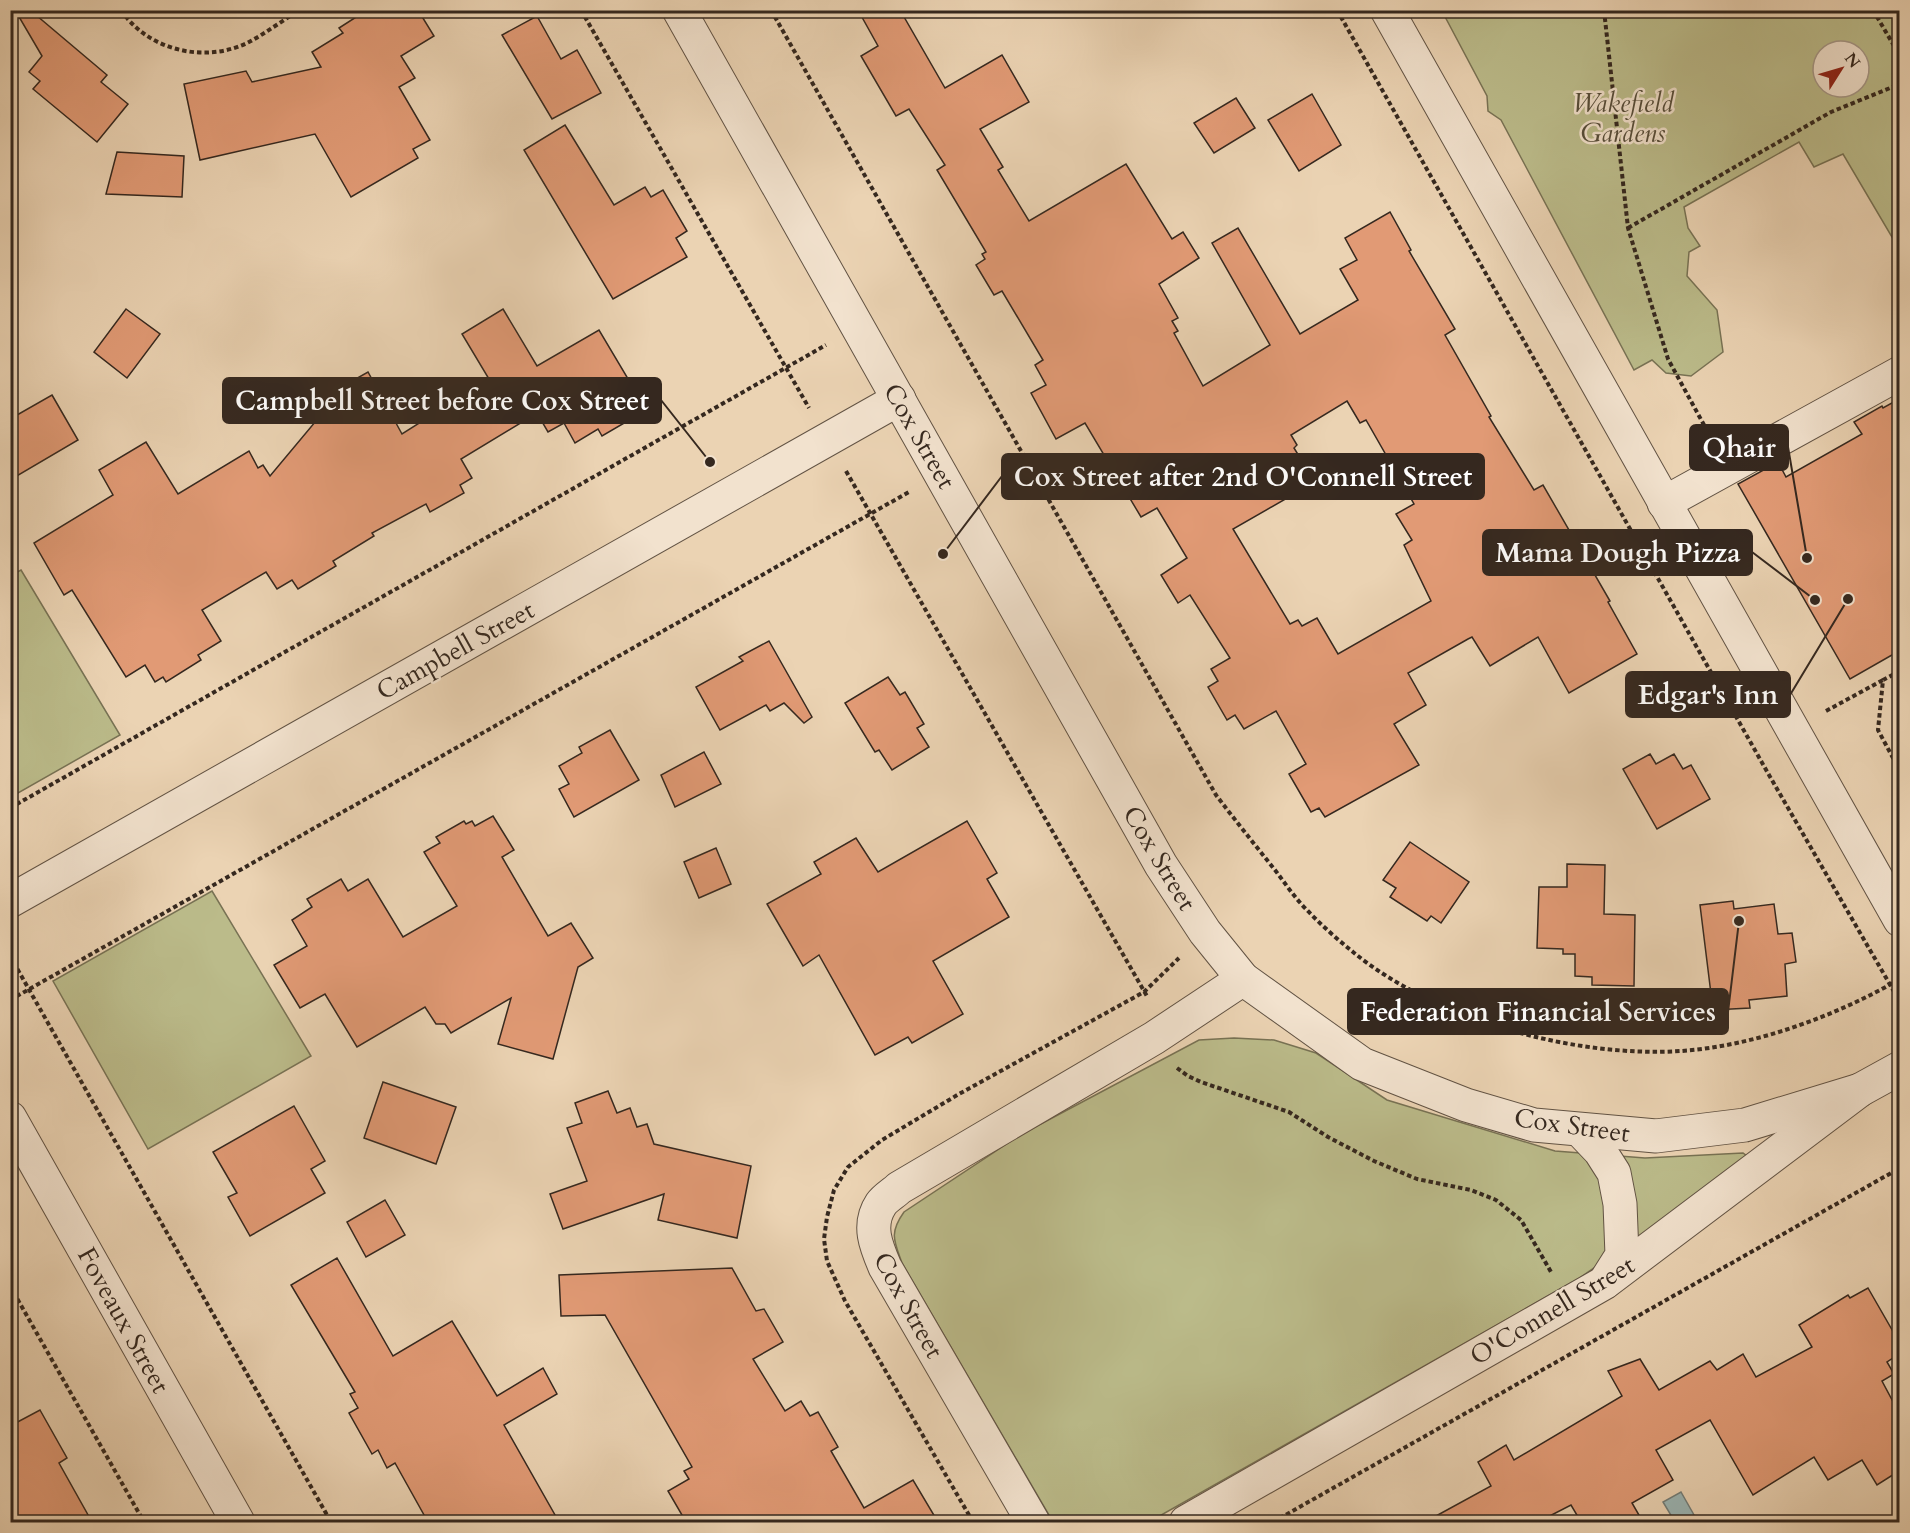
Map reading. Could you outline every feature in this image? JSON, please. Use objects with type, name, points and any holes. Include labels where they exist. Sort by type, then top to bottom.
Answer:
[{"type":"street","name":"Cox Street","points":[[679,10],[1161,865],[1205,932],[1243,979],[1362,1064],[1466,1105],[1534,1125],[1656,1136],[1745,1125],[1860,1090]]},
{"type":"street","points":[[1387,10],[1899,920]]},
{"type":"street","points":[[1664,503],[1899,373]]},
{"type":"street","name":"Campbell Street","points":[[10,901],[899,399]]},
{"type":"street","name":"Cox Street","points":[[1033,1522],[885,1267],[875,1246],[873,1224],[882,1203],[899,1188],[1154,1038],[1243,979]]},
{"type":"street","name":"O'Connell Street","points":[[1186,1522],[1604,1283],[1860,1090],[1899,1068]]},
{"type":"street","name":"Foveaux Street","points":[[10,1118],[238,1522]]},
{"type":"street","points":[[1580,1130],[1600,1151],[1614,1173],[1620,1204],[1622,1255],[1604,1283]]},
{"type":"path","points":[[121,10],[127,19],[147,37],[171,49],[221,52],[248,42],[300,10]]},
{"type":"path","points":[[581,10],[1154,1009],[1154,1038],[1166,1057],[1188,1077],[1290,1112],[1328,1137],[1374,1161],[1417,1179],[1470,1190],[1496,1200],[1521,1220],[1569,1304]]},
{"type":"path","points":[[771,10],[1216,795],[1305,909],[1354,953],[1407,989],[1503,1029],[1577,1044],[1629,1050],[1681,1051],[1728,1044],[1805,1023],[1851,1005],[1899,979]]},
{"type":"path","points":[[1337,10],[1899,1002]]},
{"type":"path","points":[[1604,10],[1628,228],[1668,359],[1728,468]]},
{"type":"path","points":[[1873,10],[1899,56]]},
{"type":"path","points":[[1628,228],[1831,112],[1899,84]]},
{"type":"path","points":[[1899,157],[1899,165]]},
{"type":"path","points":[[10,808],[787,368],[857,326]]},
{"type":"path","points":[[10,1000],[941,474]]},
{"type":"path","points":[[1820,714],[1899,670]]},
{"type":"path","points":[[1883,680],[1878,730],[1899,771]]},
{"type":"path","points":[[10,956],[331,1522]]},
{"type":"path","points":[[1273,1522],[1899,1168]]},
{"type":"path","points":[[10,1286],[144,1522]]},
{"type":"green space","name":"Wakefield Gardens","points":[[1442,11],[1899,11],[1899,249],[1843,154],[1814,167],[1799,142],[1684,207],[1688,228],[1700,246],[1689,252],[1687,276],[1717,310],[1723,352],[1691,376],[1666,373],[1652,360],[1634,370],[1501,120],[1488,111],[1487,96]]},
{"type":"green space","points":[[21,570],[120,735],[11,797],[10,576]]},
{"type":"green space","points":[[212,891],[311,1056],[148,1149],[53,981]]},
{"type":"green space","points":[[1234,1038],[1274,1040],[1316,1053],[1387,1100],[1555,1151],[1645,1158],[1743,1153],[1751,1159],[1578,1279],[1149,1522],[1053,1522],[902,1263],[894,1237],[896,1226],[904,1212],[1020,1135],[1199,1040]]},
{"type":"water","points":[[1681,1492],[1698,1522],[1675,1522],[1663,1502]]},
{"type":"building","points":[[15,10],[30,10],[107,75],[101,82],[128,104],[97,142],[33,89],[40,81],[29,72],[42,56]]},
{"type":"building","points":[[367,10],[418,10],[434,36],[401,56],[415,78],[399,87],[430,140],[413,149],[418,158],[351,197],[315,134],[200,160],[184,84],[246,71],[252,82],[321,67],[312,52],[343,33],[339,28]]},
{"type":"building","points":[[858,10],[900,10],[945,88],[1002,55],[1029,102],[980,129],[1003,167],[998,170],[1029,221],[1126,164],[1172,239],[1183,232],[1199,258],[1159,284],[1178,318],[1172,321],[1178,331],[1174,333],[1203,386],[1270,345],[1212,243],[1238,228],[1300,334],[1358,300],[1340,269],[1357,260],[1345,238],[1390,212],[1411,250],[1409,251],[1455,329],[1445,335],[1491,416],[1489,417],[1534,490],[1543,485],[1610,601],[1608,602],[1637,654],[1569,693],[1538,637],[1490,666],[1472,637],[1408,673],[1426,705],[1394,724],[1419,765],[1325,817],[1319,808],[1311,812],[1289,774],[1306,764],[1276,711],[1244,729],[1235,715],[1227,720],[1208,687],[1218,681],[1211,669],[1230,658],[1190,595],[1178,603],[1161,575],[1187,558],[1157,508],[1141,517],[1085,423],[1056,439],[1031,393],[1046,385],[1035,365],[1043,360],[1002,291],[994,295],[976,265],[985,259],[982,254],[986,252],[937,170],[945,165],[909,109],[896,116],[861,56],[878,46]],"holes":[[[1347,401],[1360,423],[1366,420],[1414,504],[1396,514],[1412,540],[1404,545],[1431,601],[1338,654],[1317,618],[1302,626],[1298,620],[1290,624],[1233,529],[1296,493],[1281,467],[1299,456],[1294,448],[1297,445],[1291,435]]]},
{"type":"building","points":[[537,16],[561,59],[577,50],[601,93],[552,119],[502,35]]},
{"type":"building","points":[[1312,94],[1341,145],[1299,171],[1268,120]]},
{"type":"building","points":[[1236,98],[1255,128],[1214,153],[1194,123]]},
{"type":"building","points":[[565,125],[614,205],[645,187],[651,197],[663,190],[687,231],[676,238],[687,257],[613,299],[524,150]]},
{"type":"building","points":[[117,152],[184,156],[182,197],[106,194]]},
{"type":"building","points":[[126,309],[160,334],[127,378],[94,352]]},
{"type":"building","points":[[503,309],[537,366],[599,330],[643,404],[634,410],[638,415],[602,436],[598,429],[575,443],[564,423],[548,432],[537,413],[461,459],[472,478],[460,485],[464,493],[430,512],[426,504],[372,533],[374,536],[333,561],[336,566],[298,589],[292,580],[277,589],[266,572],[202,610],[221,641],[198,655],[201,660],[166,682],[163,677],[155,682],[145,665],[126,677],[72,590],[64,595],[34,543],[113,495],[99,470],[146,442],[178,494],[249,451],[258,468],[263,465],[270,476],[326,409],[320,399],[368,372],[402,434],[489,379],[462,334]]},
{"type":"building","points":[[52,395],[78,440],[10,480],[10,419]]},
{"type":"building","points":[[1899,399],[1899,651],[1850,679],[1738,484],[1778,462],[1786,477],[1862,434],[1854,422]]},
{"type":"building","points":[[769,641],[812,717],[804,723],[784,703],[770,711],[766,705],[720,730],[696,687],[743,661],[739,657]]},
{"type":"building","points":[[888,677],[900,695],[905,692],[924,724],[917,728],[929,747],[892,770],[879,750],[875,752],[845,703]]},
{"type":"building","points":[[610,730],[639,780],[574,817],[559,789],[569,784],[559,766],[582,753],[579,747]]},
{"type":"building","points":[[704,752],[721,784],[675,807],[661,775]]},
{"type":"building","points":[[1650,754],[1656,764],[1674,754],[1683,769],[1691,765],[1710,799],[1657,829],[1623,769]]},
{"type":"building","points":[[493,816],[514,850],[502,857],[548,936],[571,923],[593,958],[578,967],[553,1059],[498,1044],[511,998],[451,1033],[445,1024],[436,1024],[425,1007],[357,1047],[325,994],[300,1008],[274,965],[307,946],[292,920],[312,907],[307,899],[341,879],[348,891],[368,879],[403,937],[457,906],[424,852],[440,843],[436,837],[464,821],[466,824],[472,821],[475,826]]},
{"type":"building","points":[[967,821],[997,873],[987,879],[1009,917],[933,961],[963,1014],[912,1043],[908,1037],[875,1055],[819,955],[803,966],[767,904],[821,874],[814,862],[856,838],[878,872]]},
{"type":"building","points":[[1410,842],[1469,882],[1441,923],[1431,916],[1427,921],[1390,897],[1396,888],[1383,880]]},
{"type":"building","points":[[716,848],[731,884],[699,898],[684,862]]},
{"type":"building","points":[[1567,864],[1605,865],[1604,914],[1635,915],[1634,986],[1592,985],[1592,977],[1575,976],[1575,954],[1563,954],[1563,949],[1537,948],[1539,887],[1567,887]]},
{"type":"building","points":[[1733,901],[1734,909],[1774,904],[1778,934],[1792,933],[1796,962],[1785,964],[1787,996],[1749,1000],[1750,1008],[1713,1010],[1700,905]]},
{"type":"building","points":[[383,1082],[456,1107],[436,1164],[364,1138]]},
{"type":"building","points":[[608,1091],[617,1113],[630,1108],[637,1127],[647,1124],[654,1144],[751,1166],[737,1238],[658,1220],[664,1194],[563,1229],[550,1194],[587,1181],[567,1128],[582,1123],[575,1103]]},
{"type":"building","points":[[294,1106],[325,1161],[311,1169],[325,1193],[250,1236],[228,1197],[237,1193],[213,1152]]},
{"type":"building","points":[[385,1200],[405,1235],[366,1257],[347,1222]]},
{"type":"building","points":[[337,1258],[393,1356],[452,1321],[497,1396],[543,1368],[557,1394],[504,1425],[559,1522],[428,1522],[395,1463],[387,1468],[378,1450],[372,1454],[349,1413],[358,1408],[350,1394],[355,1392],[291,1285]]},
{"type":"building","points":[[732,1268],[756,1311],[764,1309],[783,1342],[753,1359],[785,1411],[801,1401],[810,1416],[818,1412],[838,1447],[831,1451],[864,1508],[913,1480],[938,1522],[686,1522],[668,1491],[689,1479],[684,1471],[692,1467],[605,1315],[561,1316],[559,1275]]},
{"type":"building","points":[[1868,1288],[1899,1342],[1899,1354],[1887,1362],[1894,1374],[1882,1381],[1899,1413],[1899,1471],[1877,1485],[1862,1460],[1828,1480],[1814,1457],[1753,1495],[1710,1420],[1656,1450],[1673,1480],[1632,1503],[1643,1522],[1581,1522],[1571,1505],[1538,1522],[1425,1522],[1491,1486],[1478,1462],[1506,1445],[1514,1460],[1622,1396],[1608,1371],[1640,1359],[1659,1390],[1710,1361],[1717,1370],[1743,1354],[1756,1377],[1812,1347],[1799,1325],[1848,1295],[1850,1298]]},
{"type":"building","points":[[40,1410],[67,1458],[59,1463],[92,1522],[10,1522],[10,1426]]},
{"type":"place","name":"Campbell Street before Cox Street","points":[[710,462]]},
{"type":"place","name":"Cox Street after 2nd O'Connell Street","points":[[943,554]]},
{"type":"place","name":"Qhair","points":[[1807,558]]},
{"type":"place","name":"Edgar's Inn","points":[[1848,599]]},
{"type":"place","name":"Mama Dough Pizza","points":[[1815,600]]},
{"type":"place","name":"Federation Financial Services","points":[[1739,921]]}]
